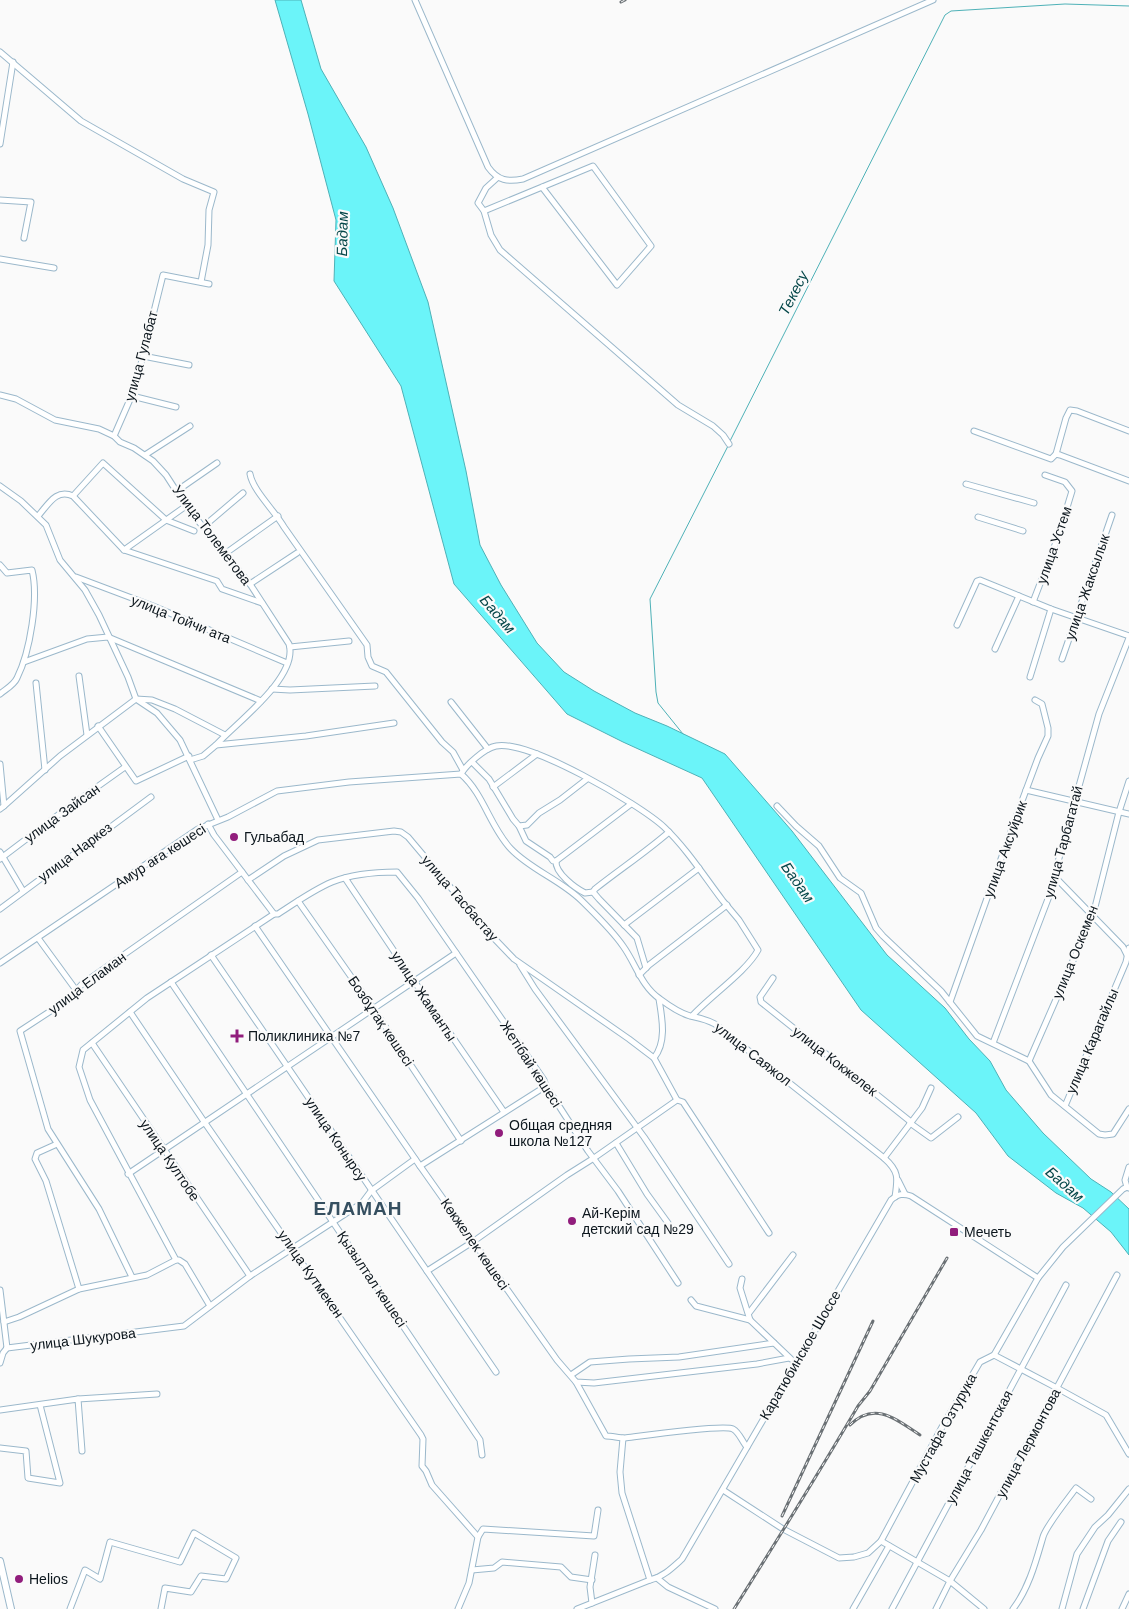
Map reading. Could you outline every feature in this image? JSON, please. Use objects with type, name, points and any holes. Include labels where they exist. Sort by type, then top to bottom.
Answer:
[{"type":"main road","points":[[0,1561],[11,1609]]},
{"type":"street","points":[[415,0],[488,167],[497,178],[505,181],[523,179],[934,0]]},
{"type":"street","points":[[0,52],[81,121],[182,179],[214,192],[209,210],[208,245],[201,282],[209,284]]},
{"type":"street","points":[[0,144],[13,62]]},
{"type":"street","points":[[484,210],[593,166],[651,246],[617,285],[542,187]]},
{"type":"street","points":[[497,178],[481,195],[478,203],[484,210],[491,235],[500,250],[678,405],[713,426],[729,444]]},
{"type":"street","points":[[0,200],[32,202],[24,238]]},
{"type":"street","points":[[0,259],[54,268]]},
{"type":"street","name":"улица Гулабат","points":[[114,436],[132,396],[162,275],[201,282]]},
{"type":"street","points":[[143,356],[189,365]]},
{"type":"street","name":"Улица Толеметова","points":[[0,395],[16,399],[55,420],[100,429],[145,455],[166,475],[178,490],[186,506],[250,584],[290,647]]},
{"type":"street","points":[[132,396],[176,407]]},
{"type":"street","points":[[974,431],[1051,459],[1056,454],[1070,410],[1129,431]]},
{"type":"street","points":[[145,455],[190,426]]},
{"type":"street","points":[[1056,454],[1129,481]]},
{"type":"street","points":[[73,496],[103,463],[166,520],[194,530]]},
{"type":"street","points":[[178,490],[217,463]]},
{"type":"street","points":[[226,553],[278,516],[253,482],[250,474]]},
{"type":"street","name":"улица Устем","points":[[1034,602],[1058,537],[1072,491],[1065,482],[1045,475]]},
{"type":"street","points":[[966,484],[1034,503]]},
{"type":"street","points":[[0,486],[38,516],[46,525],[60,560],[85,590],[128,677],[136,699],[157,713],[180,740],[218,820]]},
{"type":"street","points":[[38,516],[61,493],[67,493],[73,496],[124,550],[211,579],[222,589],[262,603]]},
{"type":"street","points":[[203,527],[243,493]]},
{"type":"street","points":[[124,550],[186,506]]},
{"type":"street","name":"улица Жаксылык","points":[[1062,659],[1112,515]]},
{"type":"street","name":"улица Саяжол","points":[[278,516],[366,645],[372,666],[386,672],[442,742],[453,752],[460,772],[480,798],[510,849],[581,900],[622,944],[639,975],[659,999],[692,1016],[715,1024],[891,1164],[905,1194]]},
{"type":"street","points":[[978,517],[1023,530]]},
{"type":"street","points":[[250,584],[297,553]]},
{"type":"street","points":[[0,566],[7,573],[30,570],[33,572],[35,604],[24,662],[13,684],[1,692]]},
{"type":"street","name":"улица Тойчи ата","points":[[73,576],[153,606],[287,662]]},
{"type":"street","points":[[956,625],[977,581],[980,580],[1129,639]]},
{"type":"street","points":[[995,649],[1018,596]]},
{"type":"street","points":[[1030,677],[1051,609]]},
{"type":"street","points":[[24,662],[87,639],[108,637],[261,701]]},
{"type":"street","name":"улица Тарбагатай","points":[[993,1043],[1056,878],[1056,869],[1099,714],[1129,639]]},
{"type":"street","points":[[98,726],[134,781],[137,781],[189,758],[203,756],[216,745],[278,683],[287,662],[290,647],[348,641]]},
{"type":"street","points":[[80,676],[87,735]]},
{"type":"street","points":[[36,683],[45,770]]},
{"type":"street","points":[[272,689],[290,690],[375,686]]},
{"type":"street","points":[[2,808],[98,726],[136,699],[152,700],[175,709],[225,735]]},
{"type":"street","name":"улица Аксуйрик","points":[[950,1002],[1026,790],[1048,736],[1042,704],[1035,700]]},
{"type":"street","points":[[451,702],[488,748]]},
{"type":"street","points":[[216,745],[306,736],[394,723]]},
{"type":"street","points":[[460,772],[488,748],[503,745],[525,749],[587,778],[659,822],[669,832],[727,905],[758,950],[735,976],[692,1016]]},
{"type":"street","points":[[493,787],[537,754]]},
{"type":"street","points":[[472,762],[489,779],[519,826],[526,841],[553,861],[556,861]]},
{"type":"street","points":[[0,764],[2,808]]},
{"type":"street","name":"улица Зайсан","points":[[1,856],[125,767]]},
{"type":"street","name":"Амур аға көшесі","points":[[0,963],[198,829],[277,791],[460,772]]},
{"type":"street","points":[[519,826],[527,825],[539,813],[560,800],[587,778]]},
{"type":"street","name":"улица Оскемен","points":[[1029,1061],[1093,915],[1119,812],[1129,781]]},
{"type":"street","points":[[1026,790],[1129,814]]},
{"type":"street","name":"улица Наркез","points":[[0,909],[151,797]]},
{"type":"street","points":[[556,861],[631,804]]},
{"type":"street","points":[[777,806],[819,846],[840,878],[861,893],[871,917],[882,936],[941,991],[977,1036],[1029,1061],[1047,1091],[1100,1134],[1113,1134],[1129,1109]]},
{"type":"street","points":[[208,824],[214,835],[274,914]]},
{"type":"street","name":"улица Тасбастау","points":[[248,880],[284,856],[318,840],[394,831],[401,832],[408,837],[489,933],[519,962],[654,1058],[677,1100],[683,1102],[769,1233]]},
{"type":"street","points":[[556,861],[559,871],[582,892],[587,893],[594,890],[669,832]]},
{"type":"street","points":[[1,856],[24,891]]},
{"type":"street","points":[[624,925],[699,868]]},
{"type":"street","name":"улица Еламан","points":[[132,1277],[99,1209],[48,1129],[20,1030],[69,1000],[76,990],[242,872]]},
{"type":"street","name":"Жетібай көшесі","points":[[345,878],[383,872],[397,872],[418,898],[544,1080],[546,1086],[678,1283]]},
{"type":"street","points":[[210,1306],[185,1264],[176,1260],[128,1174],[90,1100],[79,1067],[83,1050],[171,982],[255,926],[332,882],[345,878]]},
{"type":"street","name":"улица Жаманты","points":[[345,878],[504,1112]]},
{"type":"street","points":[[1056,878],[1093,915],[1128,956]]},
{"type":"street","points":[[594,890],[639,941],[646,968]]},
{"type":"street","name":"Бозбұтақ көшесі","points":[[298,901],[373,1008],[461,1141]]},
{"type":"street","points":[[639,975],[727,905]]},
{"type":"street","name":"Көкжелек көшесі","points":[[255,926],[415,1159],[557,1360],[576,1382],[606,1436],[623,1438]]},
{"type":"street","points":[[38,938],[76,990]]},
{"type":"street","name":"улица Карагайлы","points":[[1065,1106],[1128,956],[1129,948]]},
{"type":"street","points":[[128,1174],[456,952]]},
{"type":"street","name":"улица Конырсу","points":[[211,955],[496,1372]]},
{"type":"street","points":[[519,962],[535,989],[644,1138],[729,1264]]},
{"type":"street","name":"улица Кокжелек","points":[[773,978],[759,1000],[931,1138],[958,1117]]},
{"type":"street","name":"Қызылтал көшесі","points":[[171,982],[480,1440],[482,1455]]},
{"type":"street","points":[[654,1058],[661,1042],[663,1028],[659,999]]},
{"type":"street","name":"улица Кутмекен","points":[[130,1012],[421,1435],[423,1439],[422,1466],[432,1485],[478,1537]]},
{"type":"street","name":"улица Култобе","points":[[92,1043],[250,1276]]},
{"type":"street","points":[[420,1166],[546,1086]]},
{"type":"street","points":[[884,1158],[922,1108],[931,1088]]},
{"type":"street","points":[[427,1271],[474,1241],[677,1100]]},
{"type":"street","points":[[616,1143],[647,1194],[668,1223]]},
{"type":"street","points":[[56,1144],[37,1153],[35,1159],[46,1181],[79,1289]]},
{"type":"street","name":"улица Шукурова","points":[[7,1348],[181,1327],[250,1276],[362,1203],[371,1191],[415,1159]]},
{"type":"street","points":[[1128,1187],[1125,1180],[1129,1167]]},
{"type":"street","points":[[898,1180],[895,1197],[905,1194],[911,1196],[1038,1278]]},
{"type":"street","name":"Мустафа Озтурука","points":[[881,1540],[942,1427],[980,1362],[994,1355],[1038,1278],[1063,1247],[1118,1194],[1128,1187]]},
{"type":"street","name":"Каратюбинское Шоссе","points":[[577,1609],[657,1578],[670,1571],[682,1559],[796,1361],[891,1200],[895,1197]]},
{"type":"street","points":[[749,1312],[793,1255]]},
{"type":"street","points":[[4,1322],[79,1289],[147,1275],[176,1260]]},
{"type":"street","name":"улица Лермонтова","points":[[936,1609],[950,1581],[981,1530],[1117,1275]]},
{"type":"street","points":[[742,1279],[740,1288],[750,1320]]},
{"type":"street","name":"улица Ташкентская","points":[[892,1609],[1066,1285]]},
{"type":"street","points":[[0,1290],[7,1348],[0,1363]]},
{"type":"street","points":[[691,1300],[696,1306],[750,1320],[789,1358],[796,1361]]},
{"type":"street","points":[[571,1375],[590,1362],[679,1357],[774,1343]]},
{"type":"street","points":[[994,1355],[1106,1416],[1129,1454]]},
{"type":"street","points":[[576,1382],[594,1383],[738,1367],[789,1358]]},
{"type":"street","points":[[0,1410],[78,1399],[157,1394]]},
{"type":"street","points":[[78,1399],[82,1451]]},
{"type":"street","points":[[0,1448],[26,1451],[28,1478],[60,1483],[40,1405]]},
{"type":"street","points":[[650,1580],[622,1493],[620,1472],[623,1438],[726,1427],[734,1429],[747,1447]]},
{"type":"street","points":[[1013,1609],[1026,1588],[1044,1536],[1076,1488],[1091,1499]]},
{"type":"street","points":[[1062,1609],[1077,1554],[1095,1527],[1108,1515],[1129,1489]]},
{"type":"street","points":[[723,1490],[783,1529],[839,1558],[854,1558],[868,1552],[881,1540],[950,1581],[983,1609]]},
{"type":"street","points":[[458,1609],[469,1583],[478,1537],[485,1528],[594,1536],[598,1510]]},
{"type":"street","points":[[1083,1609],[1108,1541],[1121,1522]]},
{"type":"street","points":[[70,1609],[85,1570],[100,1579],[110,1542],[180,1562],[194,1533],[236,1558],[226,1579],[201,1576],[191,1592],[165,1588],[161,1609]]},
{"type":"street","points":[[853,1609],[889,1546]]},
{"type":"street","points":[[592,1603],[590,1588],[595,1554]]},
{"type":"street","points":[[472,1570],[494,1568],[502,1562],[561,1567],[571,1577],[592,1580]]},
{"type":"street","points":[[657,1578],[668,1587],[715,1609]]},
{"type":"street","points":[[1122,1609],[1129,1594]]},
{"type":"water","name":"Бадам","points":[[275,0],[301,0],[321,69],[366,147],[393,208],[428,302],[466,471],[480,545],[501,585],[537,643],[564,672],[594,691],[635,713],[725,754],[792,831],[887,955],[945,1008],[969,1039],[990,1061],[1006,1090],[1043,1133],[1091,1179],[1111,1192],[1129,1209],[1129,1255],[1111,1232],[1083,1208],[1056,1193],[1008,1156],[976,1113],[861,1010],[702,778],[567,714],[454,584],[401,386],[334,281],[336,220]]},
{"type":"waterway","name":"Текесу","points":[[729,443],[945,15],[951,11],[1065,4],[1129,6]]},
{"type":"waterway","name":"Текесу","points":[[683,734],[658,703],[650,599],[728,446]]},
{"type":"railway","points":[[621,2],[625,0]]},
{"type":"railway","points":[[734,1609],[858,1406],[870,1391],[947,1258]]},
{"type":"railway","points":[[782,1516],[873,1321]]},
{"type":"railway","points":[[850,1425],[859,1418],[877,1413],[894,1419],[920,1435]]},
{"type":"place","name":"Гульабад","points":[[234,837]]},
{"type":"place","name":"Поликлиника №7","points":[[237,1036]]},
{"type":"place","name":"Общая средняя школа №127","points":[[499,1133]]},
{"type":"place","name":"Ай-Керім детский сад №29","points":[[572,1221]]},
{"type":"place","name":"Мечеть","points":[[954,1232]]},
{"type":"place","name":"Helios","points":[[19,1579]]},
{"type":"district","name":"ЕЛАМАН","points":[[358,1208]]}]
